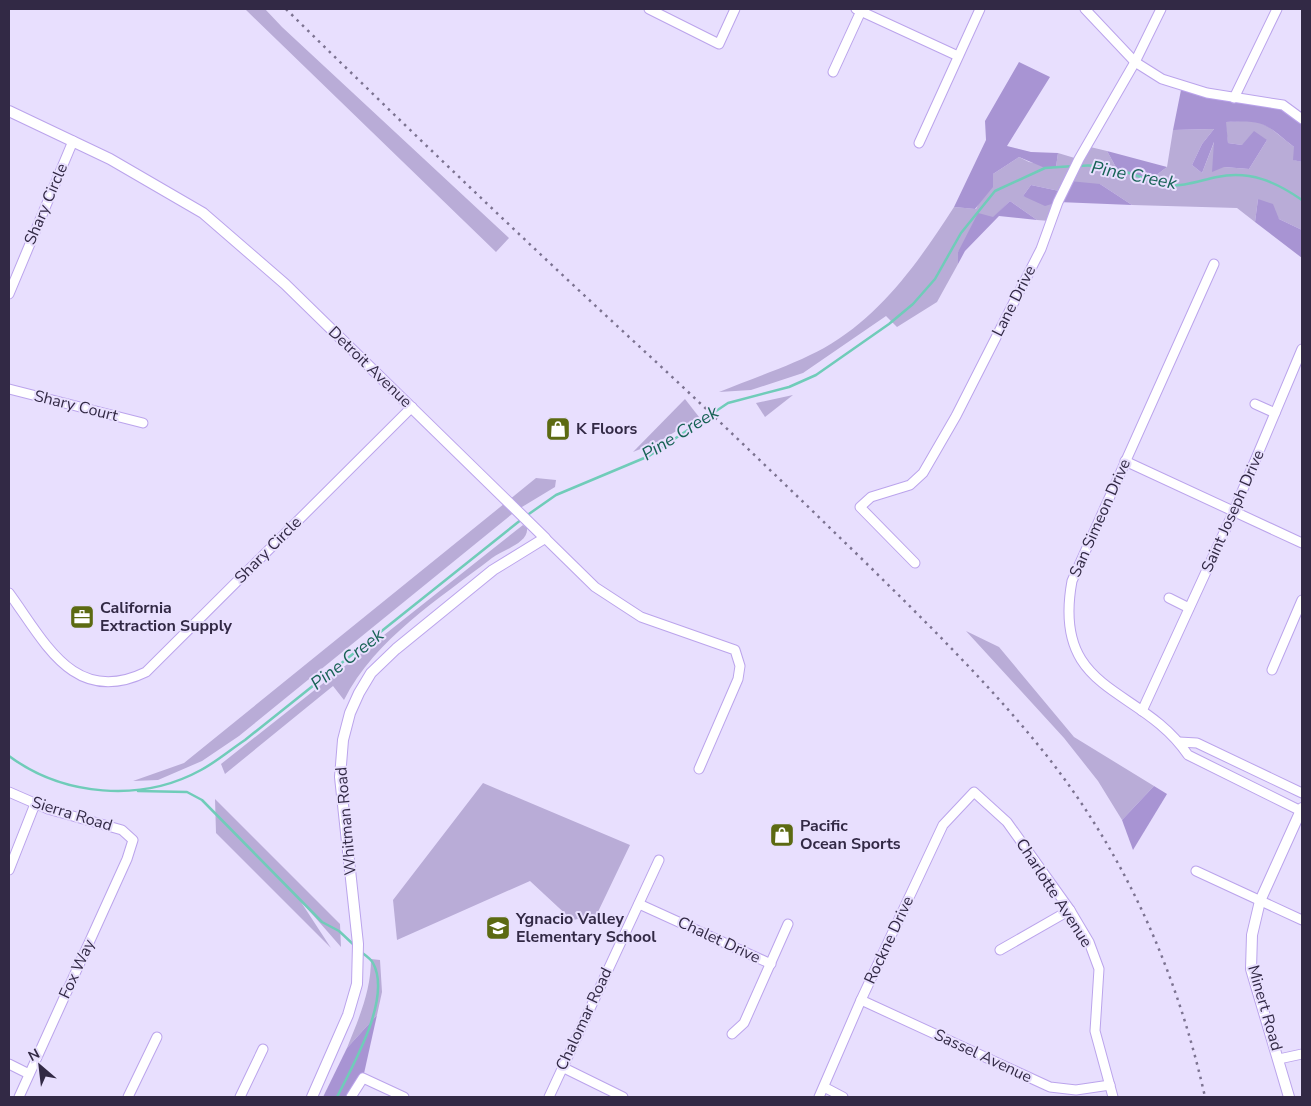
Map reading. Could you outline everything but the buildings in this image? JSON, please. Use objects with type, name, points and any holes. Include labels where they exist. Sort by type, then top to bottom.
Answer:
[{"type":"street","points":[[649,9],[719,44],[735,9]]},
{"type":"street","points":[[919,143],[980,9]]},
{"type":"street","points":[[1085,9],[1135,62],[1162,79],[1207,93],[1283,105],[1302,119]]},
{"type":"street","name":"Lane Drive","points":[[915,563],[860,507],[871,497],[910,485],[923,473],[956,416],[1041,249],[1058,202],[1078,159],[1135,62],[1161,9]]},
{"type":"street","points":[[1234,98],[1278,9]]},
{"type":"street","points":[[833,72],[859,10],[958,56]]},
{"type":"street","name":"Detroit Avenue","points":[[9,111],[110,159],[203,213],[285,284],[595,587],[635,613],[734,650],[740,666],[738,679],[700,769]]},
{"type":"street","name":"Shary Circle","points":[[9,294],[73,141]]},
{"type":"street","name":"San Simeon Drive","points":[[1214,264],[1124,461],[1072,581],[1068,603],[1069,625],[1076,649],[1091,674],[1111,692],[1142,711],[1179,742],[1188,755],[1302,810]]},
{"type":"street","name":"Saint Joseph Drive","points":[[1142,711],[1233,513],[1302,350]]},
{"type":"street","name":"Shary Court","points":[[9,389],[143,423]]},
{"type":"street","points":[[1255,404],[1275,414]]},
{"type":"street","name":"Shary Circle","points":[[9,593],[61,662],[69,668],[84,679],[104,682],[128,681],[146,672],[412,407]]},
{"type":"street","points":[[1124,461],[1233,513],[1302,543]]},
{"type":"street","name":"Whitman Road","points":[[312,1097],[351,1007],[357,984],[358,956],[356,929],[340,760],[347,722],[359,693],[371,673],[396,649],[493,570],[545,538]]},
{"type":"street","points":[[1169,598],[1189,608]]},
{"type":"street","points":[[1272,670],[1302,600]]},
{"type":"street","points":[[1179,742],[1198,743],[1302,793]]},
{"type":"street","name":"Sierra Road","points":[[9,792],[35,804],[122,830],[133,840]]},
{"type":"street","name":"Charlotte Avenue","points":[[974,792],[1007,822],[1070,910],[1089,942],[1099,969],[1095,1031],[1113,1097]]},
{"type":"street","name":"Rockne Drive","points":[[819,1097],[861,1000],[943,825],[974,792]]},
{"type":"street","points":[[9,870],[35,804]]},
{"type":"street","name":"Minert Road","points":[[1289,1097],[1251,969],[1252,935],[1260,902],[1302,810]]},
{"type":"street","name":"Fox Way","points":[[19,1097],[123,868],[133,840]]},
{"type":"street","name":"Chalomar Road","points":[[549,1097],[659,860]]},
{"type":"street","points":[[1196,871],[1302,920]]},
{"type":"street","name":"Chalet Drive","points":[[639,904],[771,964]]},
{"type":"street","points":[[1000,950],[1070,910]]},
{"type":"street","points":[[732,1034],[744,1022],[788,924]]},
{"type":"street","name":"Sassel Avenue","points":[[861,1000],[1050,1087],[1076,1090],[1110,1086]]},
{"type":"street","points":[[128,1097],[157,1037]]},
{"type":"street","points":[[240,1097],[262,1050]]},
{"type":"street","points":[[1279,1059],[1302,1054]]},
{"type":"street","points":[[9,1064],[29,1074]]},
{"type":"street","points":[[562,1067],[623,1097]]},
{"type":"street","points":[[351,1097],[363,1078],[404,1097]]},
{"type":"street","points":[[824,1088],[843,1097]]},
{"type":"shaded area","points":[[245,9],[265,9],[509,238],[496,252]]},
{"type":"shaded area","points":[[1019,62],[1050,77],[1007,146],[1031,152],[1058,153],[1056,167],[1045,168],[1019,157],[993,174],[993,187],[975,209],[954,207],[986,140],[985,121]]},
{"type":"shaded area","points":[[1182,85],[1283,105],[1302,119],[1302,162],[1293,160],[1294,147],[1270,128],[1257,123],[1226,122],[1228,143],[1242,145],[1254,131],[1267,140],[1249,169],[1224,167],[1212,172],[1214,142],[1202,173],[1192,165],[1202,144],[1214,129],[1173,130]]},
{"type":"shaded area","points":[[1255,120],[1269,127],[1294,147],[1294,160],[1302,162],[1302,230],[1279,219],[1258,199],[1255,222],[1237,208],[1132,205],[1100,184],[1064,192],[1031,185],[1023,196],[1058,202],[1050,221],[1037,220],[1010,201],[958,252],[958,264],[937,302],[897,327],[886,316],[803,373],[751,390],[719,392],[799,360],[845,335],[864,320],[898,285],[913,267],[954,207],[976,209],[993,174],[1019,157],[1029,162],[1056,167],[1058,153],[1078,159],[1086,146],[1107,151],[1118,171],[1150,180],[1167,167],[1173,130],[1214,129],[1202,144],[1192,165],[1202,173],[1215,140],[1224,167],[1249,169],[1267,140],[1242,145],[1228,143],[1225,122]]},
{"type":"shaded area","points":[[1107,151],[1167,167],[1150,180],[1118,171]]},
{"type":"shaded area","points":[[1069,181],[1100,184],[1132,205],[1058,202],[1045,206],[1023,196],[1031,185],[1064,192]]},
{"type":"shaded area","points":[[1258,199],[1273,204],[1279,219],[1302,230],[1302,258],[1255,222]]},
{"type":"shaded area","points":[[1010,201],[1037,220],[999,216],[965,251],[958,264],[958,252],[978,213],[993,217]]},
{"type":"shaded area","points":[[793,395],[765,417],[756,403]]},
{"type":"shaded area","points":[[685,399],[699,417],[660,441],[633,452]]},
{"type":"shaded area","points":[[536,478],[556,480],[555,487],[517,510],[239,736],[202,761],[158,780],[133,781],[184,763]]},
{"type":"shaded area","points":[[523,525],[527,528],[527,533],[520,542],[492,558],[430,605],[390,639],[357,678],[344,700],[333,686],[225,774],[221,764]]},
{"type":"shaded area","points":[[966,631],[999,647],[1074,737],[1154,786],[1122,820],[1098,781],[1064,738]]},
{"type":"shaded area","points":[[483,783],[630,845],[596,916],[572,920],[530,881],[397,940],[393,900]]},
{"type":"shaded area","points":[[1154,786],[1167,794],[1133,850],[1122,820]]},
{"type":"shaded area","points":[[215,799],[340,924],[341,947],[299,899],[331,948],[216,833]]},
{"type":"shaded area","points":[[371,959],[380,960],[382,992],[377,1015],[347,1048],[367,993]]},
{"type":"shaded area","points":[[377,1015],[363,1078],[351,1097],[323,1097],[347,1048]]},
{"type":"waterway","name":"Pine Creek","points":[[526,516],[556,495],[649,456],[728,403],[789,387],[816,375],[889,324],[913,304],[935,279],[961,233],[995,191],[1045,168],[1074,166]]},
{"type":"waterway","name":"Pine Creek","points":[[1079,166],[1100,166],[1115,169],[1164,185],[1185,184],[1229,175],[1252,176],[1272,183],[1302,200]]},
{"type":"waterway","name":"Pine Creek","points":[[9,756],[53,780],[78,787],[128,791],[178,781],[218,760],[245,740],[522,519]]},
{"type":"waterway","points":[[138,791],[187,792],[202,800],[322,922],[339,931],[354,945]]},
{"type":"waterway","points":[[337,1097],[368,1031],[378,994],[378,977],[373,963],[361,952]]},
{"type":"railway","points":[[286,9],[468,186],[707,410],[864,561],[911,607],[1022,726],[1072,790],[1099,830],[1144,915],[1163,959],[1179,1004],[1205,1097]]},
{"type":"place","name":"K Floors","points":[[558,429]]},
{"type":"place","name":"California Extraction Supply","points":[[82,617]]},
{"type":"place","name":"Pacific Ocean Sports","points":[[782,835]]},
{"type":"place","name":"Ygnacio Valley Elementary School","points":[[498,928]]}]
